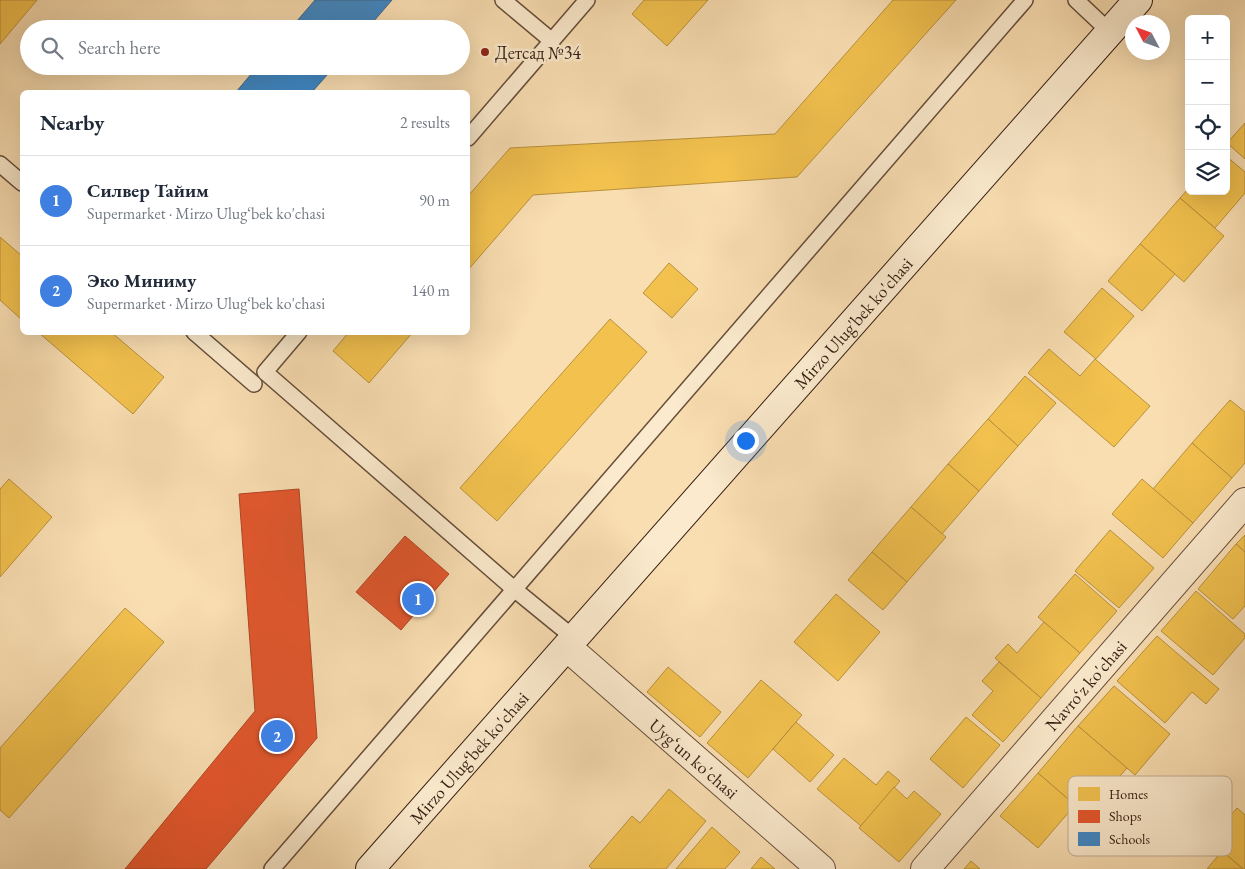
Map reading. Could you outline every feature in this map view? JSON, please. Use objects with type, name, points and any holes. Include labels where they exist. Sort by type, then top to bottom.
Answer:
[{"type":"main road","name":"Mirzo Ulug'bek ko'chasi","points":[[570,642],[1138,0]]},
{"type":"main road","name":"Navro‘z ko'chasi","points":[[925,869],[1245,502]]},
{"type":"main road","name":"Mirzo Ulug‘bek ko'chasi","points":[[370,869],[570,642]]},
{"type":"main road","name":"Uyg‘un ko'chasi","points":[[570,642],[821,869]]},
{"type":"lane","points":[[503,0],[552,41]]},
{"type":"lane","points":[[470,136],[587,0]]},
{"type":"lane","points":[[272,869],[1025,0]]},
{"type":"lane","points":[[1076,0],[1110,32]]},
{"type":"lane","points":[[0,164],[20,182]]},
{"type":"lane","points":[[197,335],[254,384]]},
{"type":"lane","points":[[296,335],[265,372],[514,589],[570,642]]},
{"type":"building: Homes","points":[[0,0],[37,0],[20,20],[0,44]]},
{"type":"building: Homes","points":[[644,0],[708,0],[667,46],[632,14]]},
{"type":"building: Homes","points":[[893,0],[956,0],[797,177],[533,195],[470,268],[470,194],[510,148],[775,134]]},
{"type":"building: Homes","points":[[1245,123],[1245,159],[1230,146],[1230,140]]},
{"type":"building: Homes","points":[[1230,159],[1245,172],[1245,193],[1215,228],[1180,198],[1185,192],[1185,195],[1230,195]]},
{"type":"building: Homes","points":[[1180,198],[1224,236],[1184,282],[1140,244]]},
{"type":"building: Homes","points":[[0,237],[20,254],[20,318],[0,300]]},
{"type":"building: Homes","points":[[1140,244],[1175,274],[1142,311],[1108,281]]},
{"type":"building: Homes","points":[[669,263],[698,289],[672,318],[643,293]]},
{"type":"building: Homes","points":[[1102,288],[1134,316],[1096,359],[1064,332]]},
{"type":"building: Homes","points":[[610,319],[647,352],[497,521],[460,488]]},
{"type":"building: Homes","points":[[41,335],[115,335],[164,377],[133,414]]},
{"type":"building: Homes","points":[[346,335],[410,335],[369,383],[333,351]]},
{"type":"building: Homes","points":[[1049,349],[1080,376],[1095,359],[1150,406],[1114,447],[1028,373]]},
{"type":"building: Homes","points":[[1025,376],[1056,403],[1018,446],[988,419]]},
{"type":"building: Homes","points":[[1230,400],[1245,412],[1245,463],[1232,478],[1192,443]]},
{"type":"building: Homes","points":[[988,419],[1018,446],[979,491],[948,464]]},
{"type":"building: Homes","points":[[1192,443],[1232,478],[1193,523],[1153,489]]},
{"type":"building: Homes","points":[[948,464],[979,491],[942,534],[911,507]]},
{"type":"building: Homes","points":[[9,479],[52,517],[0,577],[0,489]]},
{"type":"building: Homes","points":[[1142,479],[1193,523],[1163,558],[1112,514]]},
{"type":"building: Homes","points":[[911,507],[946,537],[907,582],[872,552]]},
{"type":"building: Homes","points":[[1110,530],[1154,568],[1119,608],[1075,571]]},
{"type":"building: Homes","points":[[1245,535],[1245,552],[1236,544]]},
{"type":"building: Homes","points":[[1236,544],[1245,552],[1245,606],[1233,619],[1198,589]]},
{"type":"building: Homes","points":[[872,552],[907,582],[883,610],[848,580]]},
{"type":"building: Homes","points":[[1075,574],[1117,611],[1080,653],[1038,617]]},
{"type":"building: Homes","points":[[1196,591],[1245,634],[1245,638],[1213,675],[1161,631]]},
{"type":"building: Homes","points":[[836,594],[880,632],[838,681],[794,642]]},
{"type":"building: Homes","points":[[125,608],[164,642],[9,818],[0,810],[0,748]]},
{"type":"building: Homes","points":[[1044,622],[1080,653],[1041,698],[995,658],[1008,644],[1017,653]]},
{"type":"building: Homes","points":[[1157,636],[1219,689],[1206,704],[1192,692],[1165,723],[1117,681]]},
{"type":"building: Homes","points":[[999,662],[1041,698],[1003,742],[972,715],[993,691],[982,681]]},
{"type":"building: Homes","points":[[668,667],[721,712],[700,737],[647,692]]},
{"type":"building: Homes","points":[[761,680],[802,715],[748,778],[707,743]]},
{"type":"building: Homes","points":[[1114,686],[1170,734],[1135,775],[1078,726]]},
{"type":"building: Homes","points":[[966,717],[1000,745],[963,788],[930,759]]},
{"type":"building: Homes","points":[[796,722],[834,755],[810,782],[773,749]]},
{"type":"building: Homes","points":[[1078,726],[1127,768],[1120,776],[1068,776],[1068,799],[1038,773]]},
{"type":"building: Homes","points":[[844,758],[876,785],[888,771],[900,781],[861,826],[817,789]]},
{"type":"building: Homes","points":[[1038,773],[1068,799],[1068,813],[1038,848],[1000,816]]},
{"type":"building: Homes","points":[[894,787],[907,799],[914,791],[941,814],[899,862],[859,828]]},
{"type":"building: Homes","points":[[669,789],[706,821],[666,869],[592,869],[589,866],[632,816],[640,823]]},
{"type":"building: Homes","points":[[1237,808],[1245,815],[1245,869],[1228,856],[1232,856],[1232,814]]},
{"type":"building: Homes","points":[[712,827],[740,852],[725,869],[676,869]]},
{"type":"building: Homes","points":[[1218,856],[1228,856],[1243,869],[1207,869]]},
{"type":"building: Homes","points":[[761,857],[775,869],[751,869]]},
{"type":"building: Homes","points":[[971,861],[980,869],[964,869]]},
{"type":"building: Shops","points":[[299,489],[317,738],[206,869],[125,869],[255,711],[239,494]]},
{"type":"building: Shops","points":[[405,536],[449,574],[401,630],[356,592]]},
{"type":"building: Schools","points":[[315,0],[392,0],[375,20],[298,20]]},
{"type":"building: Schools","points":[[250,75],[327,75],[314,90],[238,90]]},
{"type":"place","name":"Детсад №34","points":[[485,52]]},
{"type":"place","name":"Силвер Тайим","points":[[418,599]]},
{"type":"place","name":"Эко Миниму","points":[[277,736]]}]
